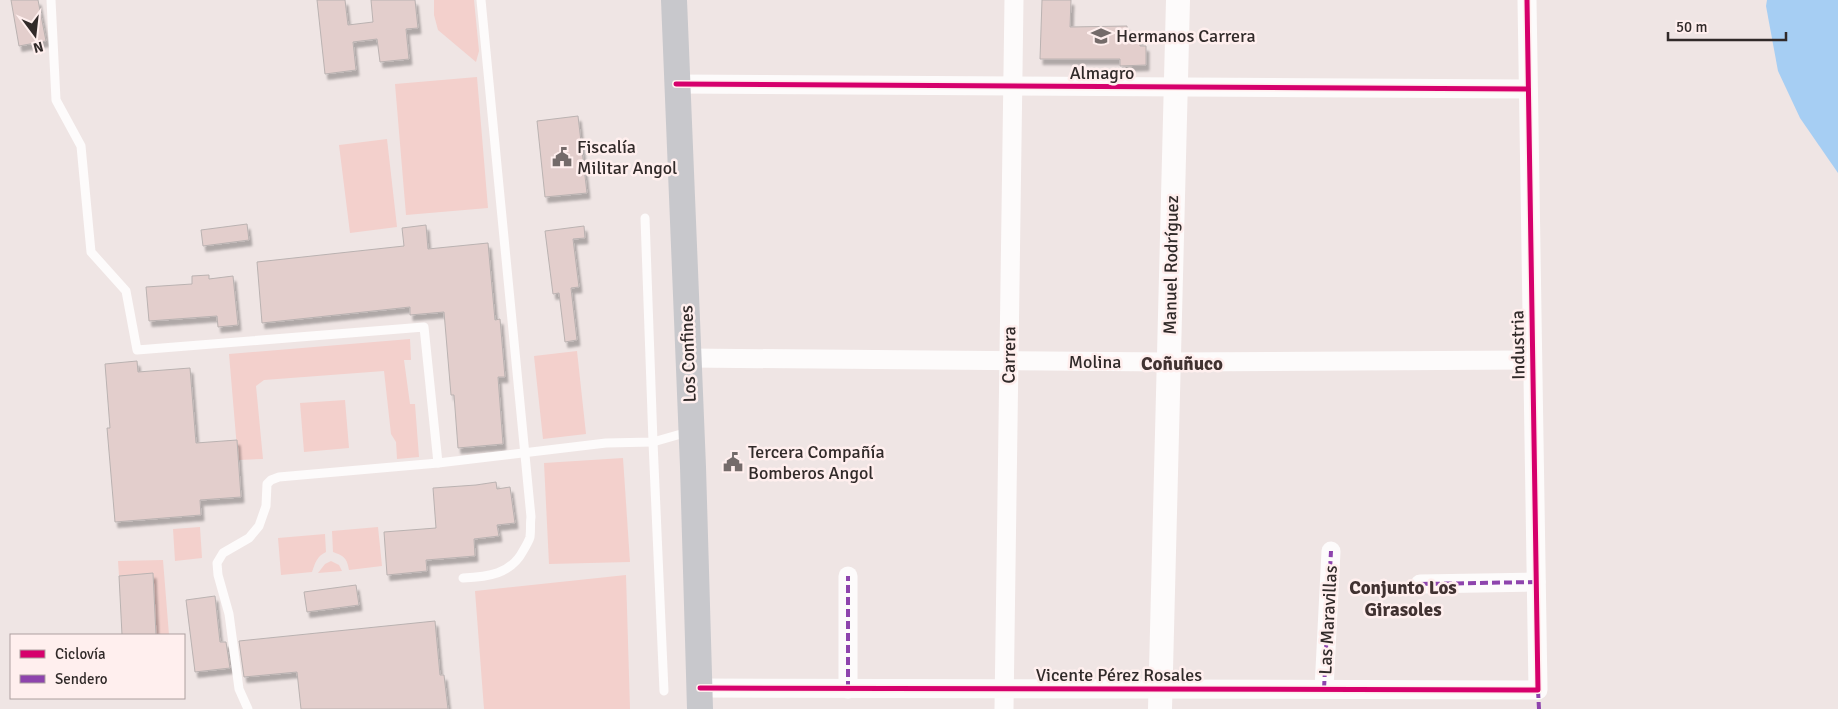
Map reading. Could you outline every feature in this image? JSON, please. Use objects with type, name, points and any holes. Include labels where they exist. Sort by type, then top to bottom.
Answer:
[{"type":"main road","name":"Los Confines","points":[[674,0],[700,699]]},
{"type":"street","name":"Carrera","points":[[1004,709],[1014,0]]},
{"type":"street","name":"Manuel Rodríguez","points":[[1160,699],[1178,0]]},
{"type":"street","name":"Industria","points":[[1527,0],[1538,690]]},
{"type":"street","name":"Almagro","points":[[676,84],[1528,90]]},
{"type":"street","name":"Molina","points":[[688,358],[1169,362],[1532,360]]},
{"type":"street","name":"Las Maravillas","points":[[1324,689],[1331,551]]},
{"type":"street","points":[[848,576],[848,688]]},
{"type":"street","points":[[1420,584],[1536,582]]},
{"type":"street","name":"Vicente Pérez Rosales","points":[[700,699],[848,688],[1004,689],[1160,699],[1324,689],[1538,690]]},
{"type":"lane","points":[[51,0],[56,100],[81,146],[91,252],[126,291],[137,350],[424,327],[438,463]]},
{"type":"lane","points":[[463,578],[479,578],[507,569],[518,560],[530,538],[531,517],[481,0]]},
{"type":"lane","points":[[645,218],[652,442],[664,691]]},
{"type":"lane","points":[[248,709],[239,689],[229,614],[218,575],[217,562],[223,553],[248,538],[258,526],[266,506],[267,484],[271,480],[279,477],[438,463],[606,443],[652,442],[691,432]]},
{"type":"shaded area","points":[[434,0],[474,0],[479,51],[476,62],[438,30],[434,15]]},
{"type":"shaded area","points":[[477,77],[488,208],[406,215],[395,84]]},
{"type":"shaded area","points":[[387,139],[397,227],[350,233],[339,145]]},
{"type":"shaded area","points":[[410,339],[411,360],[404,360],[410,404],[415,404],[419,457],[397,459],[396,442],[391,434],[384,371],[264,380],[256,386],[263,459],[238,460],[229,354]]},
{"type":"shaded area","points":[[577,351],[586,434],[543,439],[534,356]]},
{"type":"shaded area","points":[[345,400],[349,448],[304,452],[300,403]]},
{"type":"shaded area","points":[[623,458],[630,562],[549,564],[544,463]]},
{"type":"shaded area","points":[[200,527],[202,558],[175,561],[173,529]]},
{"type":"shaded area","points":[[378,527],[382,566],[349,570],[344,558],[333,552],[332,531]]},
{"type":"shaded area","points":[[325,534],[326,552],[318,558],[312,572],[281,575],[278,538]]},
{"type":"shaded area","points":[[163,560],[169,634],[156,634],[153,574],[119,576],[118,561]]},
{"type":"shaded area","points":[[331,561],[339,565],[342,571],[318,573],[325,564]]},
{"type":"shaded area","points":[[626,575],[630,709],[484,709],[475,591]]},
{"type":"water","points":[[1767,0],[1838,0],[1838,173],[1800,118],[1778,71],[1766,6]]},
{"type":"building","points":[[11,0],[38,0],[46,41],[19,46]]},
{"type":"building","points":[[317,0],[345,0],[348,25],[373,22],[371,0],[415,0],[418,28],[406,29],[409,59],[380,62],[377,39],[353,42],[356,70],[325,74]]},
{"type":"building","points":[[1042,0],[1071,0],[1070,27],[1127,26],[1127,40],[1140,39],[1140,46],[1146,46],[1146,65],[1120,66],[1120,59],[1040,59]]},
{"type":"building","name":"Fiscalía Militar Angol","points":[[578,116],[587,193],[545,197],[537,121]]},
{"type":"building","points":[[247,224],[249,240],[203,246],[201,230]]},
{"type":"building","points":[[426,225],[428,249],[488,243],[495,320],[500,319],[505,377],[498,377],[503,444],[458,448],[454,395],[451,395],[444,312],[410,315],[410,307],[262,323],[257,262],[404,246],[402,228]]},
{"type":"building","points":[[584,226],[585,238],[573,239],[579,287],[571,288],[577,340],[565,342],[559,293],[553,294],[545,231]]},
{"type":"building","points":[[209,275],[209,279],[233,276],[238,325],[218,327],[217,316],[149,321],[146,287],[192,284],[192,276]]},
{"type":"building","points":[[137,361],[138,372],[190,368],[196,443],[237,440],[241,497],[200,500],[201,515],[115,522],[107,428],[110,428],[105,364]]},
{"type":"building","points":[[496,482],[497,489],[510,487],[515,523],[497,525],[499,536],[474,539],[475,556],[426,560],[427,571],[387,575],[384,532],[436,528],[433,488]]},
{"type":"building","points":[[153,573],[156,634],[122,634],[119,576]]},
{"type":"building","points":[[356,585],[359,605],[307,612],[304,592]]},
{"type":"building","points":[[215,596],[220,642],[226,642],[230,668],[195,672],[186,600]]},
{"type":"building","points":[[435,621],[440,675],[444,675],[448,709],[301,709],[297,672],[244,677],[239,641]]},
{"type":"marked path","points":[[1324,689],[1331,551]]},
{"type":"marked path","points":[[848,576],[848,689]]},
{"type":"marked path","points":[[1420,584],[1536,582]]},
{"type":"marked path","points":[[1538,690],[1539,709]]},
{"type":"cycle path","points":[[700,688],[1538,690],[1527,0]]},
{"type":"cycle path","points":[[676,84],[1528,89]]},
{"type":"place","name":"Hermanos Carrera","points":[[1101,36]]},
{"type":"place","name":"Fiscalía Militar Angol","points":[[562,157]]},
{"type":"place","name":"Tercera Compañía Bomberos Angol","points":[[733,462]]},
{"type":"district","name":"Coñuñuco","points":[[1182,364]]},
{"type":"district","name":"Conjunto Los Girasoles","points":[[1403,599]]}]
